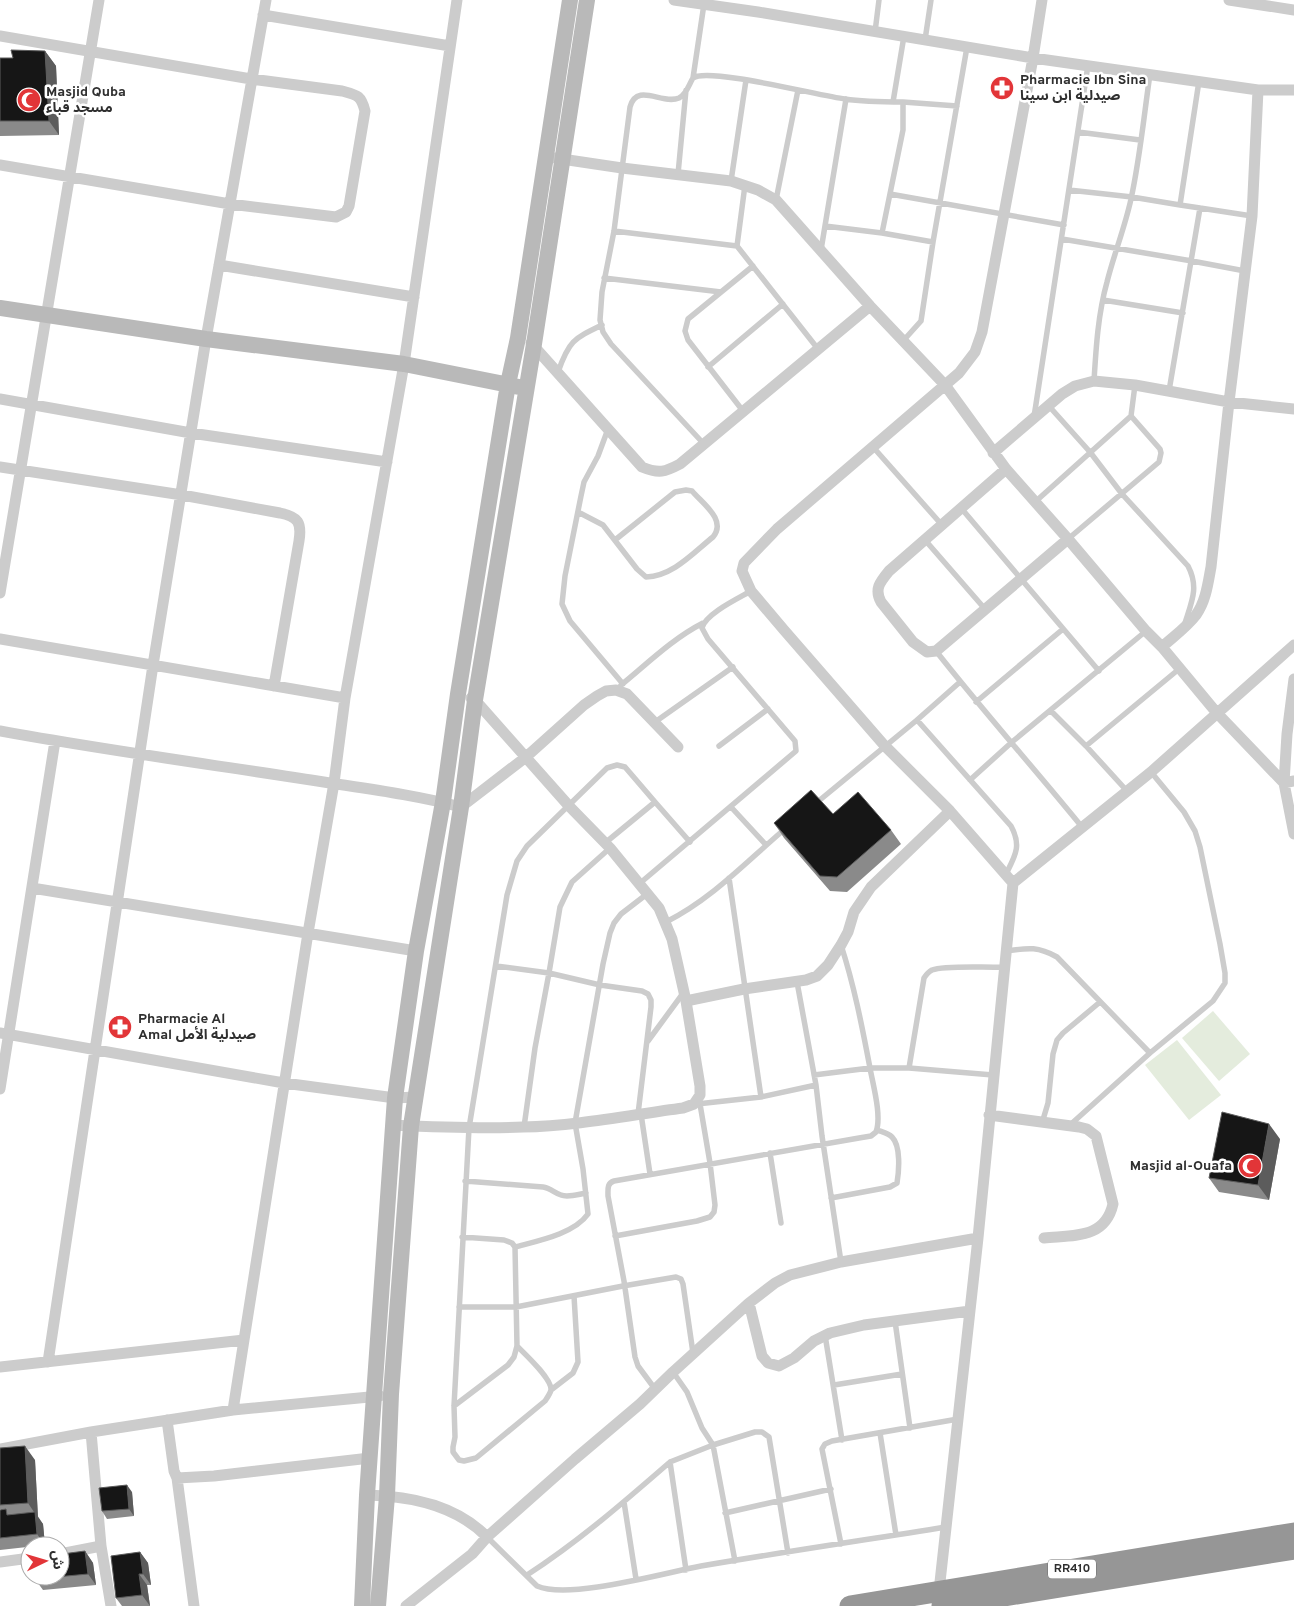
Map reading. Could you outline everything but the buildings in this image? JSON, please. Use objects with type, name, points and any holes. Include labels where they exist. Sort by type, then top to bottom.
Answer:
[{"type":"highway","name":"RR410","points":[[850,1606],[940,1599],[1294,1533]]},
{"type":"highway","name":"RR410","points":[[940,1599],[971,1604],[1294,1549]]},
{"type":"main road","points":[[378,1606],[387,1496],[383,1396],[392,1125],[395,1098],[416,951],[442,802],[508,384],[518,338],[570,0]]},
{"type":"main road","points":[[362,1606],[370,1458],[383,1396],[415,1096],[461,807],[475,700],[534,344],[587,0]]},
{"type":"main road","points":[[0,308],[206,339],[404,364],[526,388]]},
{"type":"street","points":[[0,593],[99,0]]},
{"type":"street","points":[[48,1362],[153,665],[206,339],[266,0]]},
{"type":"street","points":[[233,1410],[308,932],[334,784],[345,698],[404,364],[457,0]]},
{"type":"street","points":[[674,0],[704,4],[758,6],[875,32],[1033,58],[1258,90],[1294,90]]},
{"type":"street","points":[[940,1599],[1006,951],[1010,878],[950,811],[884,745],[751,590],[742,571],[744,563],[778,529],[959,373],[975,352],[982,332],[1042,0]]},
{"type":"street","points":[[1229,0],[1294,10]]},
{"type":"street","points":[[263,16],[450,46]]},
{"type":"street","points":[[0,36],[91,50],[251,79],[342,91],[356,95],[362,100],[365,111],[349,206],[343,215],[336,217],[230,204],[0,165]]},
{"type":"street","points":[[1162,648],[1195,615],[1202,604],[1208,588],[1252,216],[1258,90]]},
{"type":"street","points":[[546,156],[622,168],[731,181],[745,185],[776,200],[870,306],[945,385],[1006,469],[1216,712],[1289,782]]},
{"type":"street","points":[[219,265],[414,296]]},
{"type":"street","points":[[518,338],[534,344],[642,467],[663,472],[680,464],[870,306]]},
{"type":"street","points":[[993,453],[1048,405],[1075,386],[1094,381],[1135,385],[1229,402],[1294,409]]},
{"type":"street","points":[[0,399],[191,433],[387,462]]},
{"type":"street","points":[[0,467],[182,495],[290,515],[298,521],[300,534],[298,551],[274,686]]},
{"type":"street","points":[[1006,469],[888,571],[878,585],[877,590],[881,602],[918,646],[927,652],[936,651],[1068,539]]},
{"type":"street","points":[[0,639],[345,698]]},
{"type":"street","points":[[1010,878],[1082,828],[1151,772],[1216,712],[1294,645]]},
{"type":"street","points":[[1294,679],[1287,734],[1294,834]]},
{"type":"street","points":[[0,731],[334,784],[442,802],[461,807],[526,757],[584,705],[606,690],[620,687],[678,747]]},
{"type":"street","points":[[392,1125],[524,1128],[683,1108],[697,1104],[700,1095],[678,960],[666,922],[659,908],[608,846],[569,806],[475,700],[458,694]]},
{"type":"street","points":[[0,1089],[4,1034],[32,888],[55,741]]},
{"type":"street","points":[[685,996],[797,982],[812,978],[823,972],[848,932],[854,912],[871,887],[950,811]]},
{"type":"street","points":[[32,888],[416,951]]},
{"type":"street","points":[[4,1034],[284,1083],[395,1098],[415,1096]]},
{"type":"street","points":[[989,1116],[1087,1129],[1096,1136],[1113,1204],[1111,1212],[1105,1223],[1088,1234],[1044,1238]]},
{"type":"street","points":[[406,1606],[472,1554],[487,1537],[640,1404],[749,1303],[775,1282],[790,1275],[841,1262],[978,1238]]},
{"type":"street","points":[[749,1303],[762,1356],[773,1366],[786,1363],[814,1341],[825,1335],[864,1325],[970,1311]]},
{"type":"street","points":[[0,1368],[244,1340]]},
{"type":"street","points":[[0,1449],[91,1432],[233,1410],[383,1396]]},
{"type":"street","points":[[167,1420],[174,1471],[177,1478],[191,1605]]},
{"type":"street","points":[[91,1432],[101,1546],[111,1606]]},
{"type":"street","points":[[177,1478],[214,1476],[370,1458]]},
{"type":"street","points":[[368,1495],[419,1501],[465,1519],[479,1528],[487,1537]]},
{"type":"street","points":[[70,1552],[101,1546]]},
{"type":"street","points":[[0,1562],[20,1559]]},
{"type":"lane","points":[[875,32],[879,0]]},
{"type":"lane","points":[[924,40],[931,0]]},
{"type":"lane","points":[[703,444],[611,344],[603,332],[600,310],[604,278],[614,231],[630,108],[634,98],[637,96],[645,95],[672,99],[679,98],[686,90],[693,78],[704,4]]},
{"type":"lane","points":[[893,102],[904,36]]},
{"type":"lane","points":[[903,340],[921,321],[967,47]]},
{"type":"lane","points":[[1034,418],[1088,66]]},
{"type":"lane","points":[[693,78],[702,74],[746,80],[846,99],[956,106]]},
{"type":"lane","points":[[1094,381],[1103,300],[1132,197],[1150,74]]},
{"type":"lane","points":[[731,181],[746,80]]},
{"type":"lane","points":[[1180,205],[1199,81]]},
{"type":"lane","points":[[678,174],[686,90]]},
{"type":"lane","points":[[776,200],[798,90]]},
{"type":"lane","points":[[821,251],[846,99]]},
{"type":"lane","points":[[882,233],[903,130],[903,102]]},
{"type":"lane","points":[[1078,132],[1140,140]]},
{"type":"lane","points":[[737,246],[745,185]]},
{"type":"lane","points":[[1069,190],[1132,197],[1252,216]]},
{"type":"lane","points":[[890,194],[1064,225]]},
{"type":"lane","points":[[1169,391],[1200,208]]},
{"type":"lane","points":[[825,226],[933,242]]},
{"type":"lane","points":[[614,231],[737,246],[818,349]]},
{"type":"lane","points":[[1062,239],[1192,260],[1244,271]]},
{"type":"lane","points":[[743,411],[688,340],[686,326],[688,319],[753,266]]},
{"type":"lane","points":[[604,278],[721,292]]},
{"type":"lane","points":[[1103,300],[1183,313]]},
{"type":"lane","points":[[708,367],[783,304]]},
{"type":"lane","points":[[558,372],[568,347],[573,341],[602,326]]},
{"type":"lane","points":[[1035,502],[1131,416],[1135,385]]},
{"type":"lane","points":[[1048,405],[1090,452],[1122,494],[1188,566],[1194,577],[1193,596],[1183,628]]},
{"type":"lane","points":[[1068,539],[1157,464],[1161,456],[1160,449],[1131,416]]},
{"type":"lane","points":[[608,429],[584,482],[562,593],[563,608],[573,626],[620,687],[684,632],[703,623],[725,606],[751,590]]},
{"type":"lane","points":[[873,447],[942,524]]},
{"type":"lane","points":[[578,512],[603,526],[637,569],[646,577],[658,576],[675,567],[713,537],[718,531],[718,523],[715,516],[692,491],[680,490],[615,540]]},
{"type":"lane","points":[[961,508],[1099,670]]},
{"type":"lane","points":[[925,540],[985,610]]},
{"type":"lane","points":[[639,884],[796,752],[795,741],[704,633],[703,623]]},
{"type":"lane","points":[[976,702],[1063,629]]},
{"type":"lane","points":[[970,780],[1012,742],[1146,631]]},
{"type":"lane","points":[[936,651],[976,702],[1012,742],[1082,828]]},
{"type":"lane","points":[[655,722],[733,667]]},
{"type":"lane","points":[[1086,746],[1179,669]]},
{"type":"lane","points":[[807,810],[884,745],[917,720],[960,682]]},
{"type":"lane","points":[[719,746],[768,709]]},
{"type":"lane","points":[[1051,711],[1127,791]]},
{"type":"lane","points":[[917,720],[1011,826],[1015,834],[1016,854],[1010,878]]},
{"type":"lane","points":[[574,1296],[578,1362],[573,1373],[551,1390],[545,1401],[482,1454],[470,1460],[459,1460],[453,1452],[454,1406],[469,1128],[507,895],[517,861],[526,846],[607,768],[617,765],[628,769],[690,842]]},
{"type":"lane","points":[[1069,1126],[1213,1001],[1223,988],[1226,976],[1200,847],[1195,831],[1184,812],[1151,772]]},
{"type":"lane","points":[[524,1128],[535,1048],[560,907],[566,892],[572,882],[655,802]]},
{"type":"lane","points":[[731,808],[766,844]]},
{"type":"lane","points":[[666,922],[711,894],[793,822]]},
{"type":"lane","points":[[729,878],[760,1097]]},
{"type":"lane","points":[[514,1247],[556,1235],[584,1219],[588,1214],[575,1123],[600,985],[610,933],[614,923],[621,914],[646,894]]},
{"type":"lane","points":[[655,1390],[636,1362],[608,1196],[609,1184],[614,1181],[770,1152],[871,1136],[877,1130],[878,1119],[870,1068],[852,980],[841,945]]},
{"type":"lane","points":[[1006,951],[1032,948],[1044,950],[1057,957],[1150,1054]]},
{"type":"lane","points":[[496,966],[549,973],[600,985],[642,991],[648,994],[651,1000],[651,1007],[640,1114],[650,1174]]},
{"type":"lane","points":[[909,1068],[924,978],[928,973],[936,969],[948,968],[1004,968]]},
{"type":"lane","points":[[797,982],[816,1085],[841,1262]]},
{"type":"lane","points":[[646,1043],[685,996]]},
{"type":"lane","points":[[1042,1123],[1048,1103],[1053,1054],[1057,1040],[1100,1002]]},
{"type":"lane","points":[[814,1075],[870,1068],[909,1068],[993,1076]]},
{"type":"lane","points":[[615,1236],[697,1221],[710,1217],[714,1212],[710,1163],[697,1104],[760,1097],[816,1085]]},
{"type":"lane","points":[[831,1198],[890,1187],[897,1183],[896,1143],[888,1134],[877,1130]]},
{"type":"lane","points":[[770,1152],[782,1223]]},
{"type":"lane","points":[[465,1182],[543,1187],[550,1188],[560,1195],[566,1196],[586,1193]]},
{"type":"lane","points":[[454,1406],[508,1365],[514,1357],[517,1346],[514,1247],[512,1243],[504,1240],[462,1237]]},
{"type":"lane","points":[[459,1307],[516,1307],[672,1278],[681,1280],[683,1284],[694,1353]]},
{"type":"lane","points":[[895,1321],[910,1428]]},
{"type":"lane","points":[[825,1335],[842,1440]]},
{"type":"lane","points":[[517,1346],[548,1381],[551,1390]]},
{"type":"lane","points":[[673,1372],[687,1392],[702,1428],[713,1445],[735,1561]]},
{"type":"lane","points":[[834,1385],[902,1374]]},
{"type":"lane","points":[[842,1544],[822,1449],[825,1444],[958,1419]]},
{"type":"lane","points":[[527,1575],[557,1556],[670,1462],[713,1445],[751,1433],[762,1432],[767,1434],[770,1442],[788,1553]]},
{"type":"lane","points":[[880,1433],[896,1536]]},
{"type":"lane","points":[[670,1462],[686,1570]]},
{"type":"lane","points":[[725,1513],[831,1489]]},
{"type":"lane","points":[[624,1502],[636,1579]]},
{"type":"lane","points":[[487,1537],[537,1586],[546,1590],[558,1591],[606,1586],[735,1561],[946,1527]]},
{"type":"green space","points":[[1213,1011],[1250,1054],[1219,1081],[1182,1038]]},
{"type":"green space","points":[[1177,1040],[1221,1095],[1189,1120],[1145,1065]]},
{"type":"place","name":"Pharmacie Ibn Sina صيدلية ابن سينا","points":[[1002,88]]},
{"type":"place","name":"Masjid Quba مسجد قباء","points":[[29,100]]},
{"type":"place","name":"Pharmacie Al Amal صيدلية الأمل","points":[[120,1027]]},
{"type":"place","name":"Masjid al-Ouafa","points":[[1250,1166]]}]
